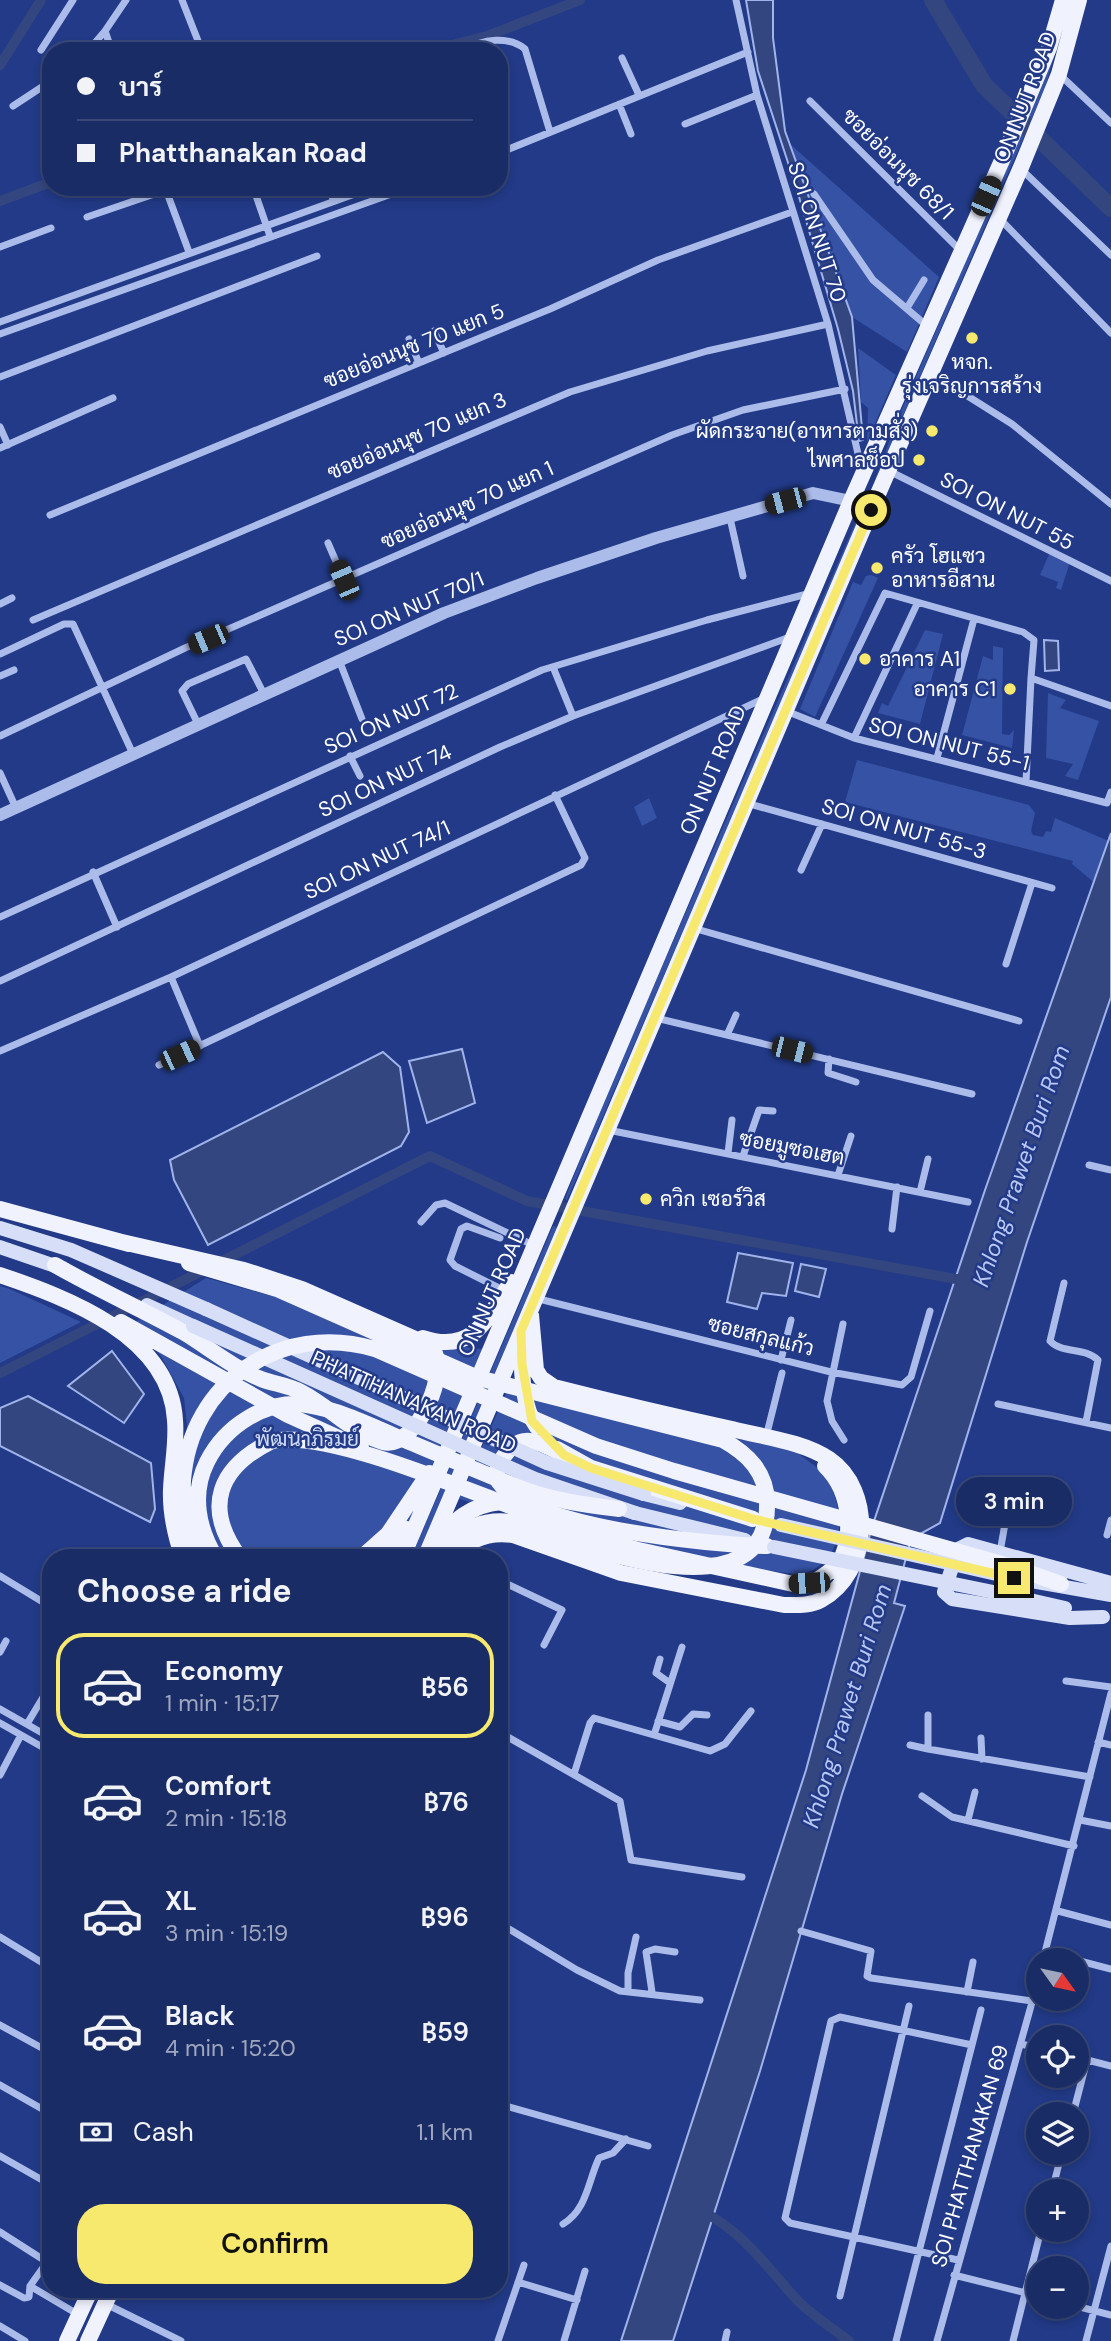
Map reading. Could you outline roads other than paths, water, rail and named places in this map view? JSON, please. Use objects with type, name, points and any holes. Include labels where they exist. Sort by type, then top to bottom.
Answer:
[{"type":"main road","name":"ON NUT ROAD","points":[[406,1549],[447,1446],[568,1173],[598,1092],[851,501],[1003,158],[1036,80],[1063,0]]},
{"type":"main road","name":"ON NUT ROAD","points":[[431,1549],[785,711],[1053,91],[1079,0]]},
{"type":"main road","points":[[851,501],[871,510]]},
{"type":"main road","points":[[0,1209],[192,1261],[277,1289],[478,1378],[723,1440],[752,1461],[766,1489],[765,1519],[757,1539],[734,1559],[709,1567],[674,1566],[603,1552],[519,1523],[492,1520],[473,1525],[453,1541],[448,1549]]},
{"type":"main road","name":"PHATTHANAKAN ROAD","points":[[0,1228],[71,1251],[180,1297],[547,1463],[644,1494],[1015,1573]]},
{"type":"main road","points":[[0,1247],[55,1265],[150,1311],[260,1378],[303,1393],[352,1427],[386,1443],[398,1442],[416,1424],[439,1370],[435,1350],[394,1328],[302,1289],[244,1270],[192,1261]]},
{"type":"main road","points":[[394,1328],[440,1341],[464,1338],[483,1326],[535,1247]]},
{"type":"main road","points":[[0,1276],[71,1300],[288,1415],[392,1462],[634,1549],[793,1584],[816,1580],[837,1566]]},
{"type":"main road","points":[[464,1549],[475,1540],[494,1534],[513,1535],[621,1573],[784,1605],[808,1604],[831,1593],[842,1583],[857,1555],[861,1536],[861,1513],[854,1485],[832,1461],[797,1446],[766,1437],[593,1397],[546,1382],[537,1370],[533,1303]]},
{"type":"main road","name":"PHATTHANAKAN ROAD","points":[[150,1311],[193,1326],[535,1479],[627,1511],[770,1546],[1107,1618]]},
{"type":"main road","points":[[122,1328],[157,1366],[174,1408],[175,1439],[170,1492],[172,1519],[180,1549]]},
{"type":"main road","points":[[521,1331],[522,1364],[532,1421],[564,1455]]},
{"type":"main road","points":[[194,1549],[183,1506],[183,1481],[188,1449],[209,1404],[240,1373],[266,1356],[309,1341],[338,1341],[375,1349],[596,1446],[1015,1573],[1111,1595]]},
{"type":"main road","points":[[211,1549],[205,1538],[198,1500],[203,1470],[225,1434],[250,1416],[281,1406],[306,1405],[352,1417],[529,1491],[566,1501],[627,1511]]},
{"type":"main road","points":[[234,1549],[221,1519],[223,1485],[236,1464],[272,1441],[284,1438],[313,1441],[392,1462]]},
{"type":"main road","points":[[753,1519],[591,1468],[536,1441],[524,1440],[516,1443],[500,1460],[496,1477],[499,1484],[532,1504],[619,1532],[707,1544],[770,1546]]},
{"type":"main road","points":[[371,1549],[388,1534],[447,1446]]},
{"type":"main road","points":[[784,1605],[813,1596],[837,1566],[848,1536],[845,1499],[829,1470],[797,1446]]},
{"type":"main road","points":[[392,1549],[412,1522],[431,1487]]},
{"type":"main road","points":[[433,1549],[469,1510],[483,1504],[532,1504]]},
{"type":"main road","points":[[1107,1618],[1070,1618],[953,1599],[945,1595],[948,1577],[961,1546],[968,1544],[1111,1583]]},
{"type":"main road","points":[[67,2341],[87,2298]]},
{"type":"main road","points":[[93,2338],[107,2300]]},
{"type":"street","points":[[46,42],[74,0]]},
{"type":"street","points":[[96,42],[126,0]]},
{"type":"street","points":[[182,0],[198,42]]},
{"type":"street","name":"SOI ON NUT 70","points":[[737,0],[757,95],[828,324],[863,475]]},
{"type":"street","points":[[105,31],[109,42]]},
{"type":"street","points":[[484,42],[511,41],[526,49],[550,132]]},
{"type":"street","points":[[508,149],[748,52]]},
{"type":"street","points":[[622,58],[639,95]]},
{"type":"street","points":[[1059,74],[1111,123]]},
{"type":"street","points":[[13,106],[42,87]]},
{"type":"street","points":[[685,124],[757,95]]},
{"type":"street","name":"ซอยอ่อนนุช 68/1","points":[[810,101],[961,251]]},
{"type":"street","points":[[618,104],[631,134]]},
{"type":"street","points":[[1021,167],[1111,256]]},
{"type":"street","points":[[814,194],[873,280],[928,326]]},
{"type":"street","points":[[87,217],[148,196]]},
{"type":"street","points":[[168,196],[189,252]]},
{"type":"street","points":[[256,196],[271,236]]},
{"type":"street","points":[[332,196],[334,201]]},
{"type":"street","points":[[0,322],[348,196]]},
{"type":"street","points":[[0,334],[385,196]]},
{"type":"street","name":"ซอยอ่อนนุช 70 แยก 5","points":[[50,515],[444,353],[658,260],[792,212]]},
{"type":"street","points":[[999,217],[1111,333]]},
{"type":"street","points":[[0,247],[51,228]]},
{"type":"street","points":[[0,377],[317,256]]},
{"type":"street","points":[[906,308],[924,280]]},
{"type":"street","name":"ซอยอ่อนนุช 70 แยก 3","points":[[33,620],[569,392],[706,351],[828,324]]},
{"type":"street","points":[[434,331],[444,353]]},
{"type":"street","points":[[409,339],[419,363]]},
{"type":"street","points":[[931,373],[1012,425],[1111,504]]},
{"type":"street","name":"ซอยอ่อนนุช 70 แยก 1","points":[[0,736],[541,490],[672,435],[743,410],[845,389]]},
{"type":"street","points":[[0,427],[4,446],[113,398]]},
{"type":"street","name":"SOI ON NUT 55","points":[[888,471],[1111,581]]},
{"type":"street","name":"SOI ON NUT 70/1","points":[[0,815],[444,613],[537,578],[813,493],[851,501]]},
{"type":"street","points":[[730,517],[743,576]]},
{"type":"street","points":[[328,543],[344,580]]},
{"type":"street","name":"SOI ON NUT 72","points":[[0,917],[350,756],[554,667],[707,620],[812,592]]},
{"type":"street","points":[[821,725],[885,593],[1023,632],[1034,640],[1026,782]]},
{"type":"street","points":[[0,604],[12,598]]},
{"type":"street","points":[[854,738],[917,604]]},
{"type":"street","points":[[937,758],[974,619]]},
{"type":"street","points":[[0,654],[64,624],[73,624],[133,754]]},
{"type":"street","name":"SOI ON NUT 74","points":[[0,981],[500,747],[573,716],[794,636]]},
{"type":"street","points":[[198,724],[182,691],[188,684],[246,659],[264,694]]},
{"type":"street","points":[[339,660],[362,719]]},
{"type":"street","points":[[554,667],[573,716]]},
{"type":"street","points":[[0,676],[14,670]]},
{"type":"street","points":[[1031,678],[1111,706]]},
{"type":"street","name":"SOI ON NUT 74/1","points":[[0,1051],[171,977],[767,697]]},
{"type":"street","name":"SOI ON NUT 55-1","points":[[785,711],[854,738],[1107,803],[1111,792]]},
{"type":"street","points":[[350,756],[360,776]]},
{"type":"street","points":[[0,773],[16,808]]},
{"type":"street","points":[[159,1065],[581,865],[585,858],[555,795]]},
{"type":"street","name":"SOI ON NUT 55-3","points":[[746,803],[1052,888]]},
{"type":"street","points":[[801,870],[822,824]]},
{"type":"street","points":[[93,872],[117,927]]},
{"type":"street","points":[[1006,964],[1032,883]]},
{"type":"street","points":[[693,928],[1019,1021]]},
{"type":"street","points":[[171,977],[200,1046]]},
{"type":"street","points":[[727,1035],[736,1015]]},
{"type":"street","points":[[655,1018],[972,1094]]},
{"type":"street","points":[[829,1059],[828,1073],[856,1082]]},
{"type":"street","points":[[743,1156],[759,1110],[772,1111]]},
{"type":"street","points":[[729,1153],[732,1120]]},
{"type":"street","name":"ซอยมูซอเฮต","points":[[608,1130],[968,1202]]},
{"type":"street","points":[[838,1175],[851,1136]]},
{"type":"street","points":[[920,1192],[928,1159]]},
{"type":"street","points":[[1089,1165],[1111,1170]]},
{"type":"street","points":[[892,1229],[897,1187]]},
{"type":"street","points":[[421,1222],[436,1205],[445,1203],[535,1247]]},
{"type":"street","points":[[499,1238],[467,1226],[461,1229],[450,1260],[455,1266],[505,1291]]},
{"type":"street","points":[[1064,1283],[1050,1341],[1058,1347],[1090,1354],[1098,1360],[1086,1422]]},
{"type":"street","name":"ซอยสกุลแก้ว","points":[[533,1303],[831,1372],[902,1385],[907,1383],[930,1311]]},
{"type":"street","points":[[781,1360],[791,1320]]},
{"type":"street","points":[[843,1324],[831,1372],[828,1409],[844,1440]]},
{"type":"street","points":[[766,1437],[782,1373]]},
{"type":"street","points":[[998,1404],[1111,1428]]},
{"type":"street","points":[[1000,1552],[1006,1518],[1011,1515],[1038,1515],[1054,1504]]},
{"type":"street","points":[[1107,1535],[1111,1520]]},
{"type":"street","points":[[0,1576],[42,1602]]},
{"type":"street","points":[[508,1584],[562,1610],[544,1645]]},
{"type":"street","points":[[0,1652],[6,1642]]},
{"type":"street","points":[[654,1735],[682,1647]]},
{"type":"street","points":[[660,1659],[656,1673],[670,1683]]},
{"type":"street","points":[[1066,1681],[1111,1686]]},
{"type":"street","points":[[1046,1948],[1111,1693]]},
{"type":"street","points":[[27,1724],[42,1699]]},
{"type":"street","points":[[0,1709],[42,1733]]},
{"type":"street","points":[[574,1774],[594,1718],[710,1751],[718,1750],[751,1711]]},
{"type":"street","points":[[658,1721],[680,1727],[693,1714],[706,1715]]},
{"type":"street","points":[[928,1716],[928,1749]]},
{"type":"street","points":[[0,1723],[42,1747]]},
{"type":"street","points":[[0,1774],[21,1735]]},
{"type":"street","points":[[508,1737],[620,1801],[631,1860],[742,1877]]},
{"type":"street","points":[[981,1738],[982,1759]]},
{"type":"street","points":[[1098,1742],[1111,1745]]},
{"type":"street","points":[[910,1745],[1090,1777]]},
{"type":"street","points":[[968,1820],[975,1792]]},
{"type":"street","points":[[922,1796],[952,1816],[1074,1846]]},
{"type":"street","points":[[1080,1819],[1111,1826]]},
{"type":"street","points":[[1058,1911],[1111,1925]]},
{"type":"street","points":[[508,1928],[577,1970],[628,1992],[652,1992],[700,2000]]},
{"type":"street","points":[[801,1931],[871,1951],[867,1971],[867,1976],[871,1978],[1026,2000]]},
{"type":"street","points":[[0,1937],[42,1963]]},
{"type":"street","points":[[628,1992],[628,1973],[636,1937]]},
{"type":"street","points":[[652,1992],[646,1952],[655,1949],[675,1952]]},
{"type":"street","points":[[967,1992],[973,1962]]},
{"type":"street","points":[[1089,1964],[1111,1969]]},
{"type":"street","points":[[840,2297],[909,2006]]},
{"type":"street","points":[[896,2340],[981,2010]]},
{"type":"street","name":"SOI PHATTHANAKAN 69","points":[[937,2341],[1029,2011]]},
{"type":"street","points":[[958,2260],[790,2223],[785,2218],[831,2021],[840,2017],[972,2045]]},
{"type":"street","points":[[0,2025],[42,2048]]},
{"type":"street","points":[[1021,2044],[1026,2045]]},
{"type":"street","points":[[1089,2060],[1111,2066]]},
{"type":"street","points":[[0,2085],[42,2109]]},
{"type":"street","points":[[508,2106],[648,2146]]},
{"type":"street","points":[[563,2224],[573,2217],[581,2206],[599,2158],[613,2153],[626,2139]]},
{"type":"street","points":[[0,2156],[42,2180]]},
{"type":"street","points":[[0,2232],[42,2257]]},
{"type":"street","points":[[1013,2341],[1038,2242]]},
{"type":"street","points":[[1086,2341],[1111,2246]]},
{"type":"street","points":[[498,2341],[524,2265]]},
{"type":"street","points":[[0,2285],[25,2298],[29,2297],[30,2286],[42,2266]]},
{"type":"street","points":[[564,2341],[585,2271]]},
{"type":"street","points":[[954,2274],[1024,2292]]},
{"type":"street","points":[[518,2282],[577,2300]]},
{"type":"street","points":[[30,2286],[42,2293]]},
{"type":"street","points":[[50,2298],[79,2315]]},
{"type":"street","points":[[107,2300],[181,2341]]},
{"type":"street","points":[[1089,2309],[1111,2315]]},
{"type":"street","points":[[0,2326],[25,2341]]},
{"type":"street","points":[[725,2341],[727,2332]]},
{"type":"water","points":[[746,0],[773,0],[773,38],[785,131],[852,317],[863,440],[859,441],[853,391],[838,329],[758,71]]},
{"type":"water","points":[[1044,640],[1058,641],[1059,670],[1045,671]]},
{"type":"water","name":"Khlong Prawet Buri Rom","points":[[1111,833],[1111,997],[1027,1242],[940,1523],[911,1539],[894,1603],[905,1606],[842,1794],[760,2071],[673,2341],[621,2341],[806,1770],[872,1527],[985,1190]]},
{"type":"water","points":[[462,1049],[475,1103],[427,1123],[409,1061]]},
{"type":"water","points":[[383,1052],[400,1067],[409,1132],[401,1146],[208,1245],[174,1180],[170,1160]]},
{"type":"water","points":[[738,1253],[793,1263],[786,1296],[762,1293],[757,1309],[727,1302]]},
{"type":"water","points":[[801,1264],[826,1269],[819,1297],[795,1291]]},
{"type":"water","points":[[112,1351],[144,1394],[124,1423],[68,1386]]},
{"type":"water","points":[[28,1396],[151,1463],[155,1509],[150,1522],[0,1446],[0,1408]]},
{"type":"waterway","points":[[0,65],[41,0]]},
{"type":"waterway","points":[[463,42],[487,36],[580,0]]},
{"type":"waterway","points":[[933,0],[984,85],[1111,208]]},
{"type":"waterway","points":[[0,201],[42,185]]},
{"type":"waterway","name":"Khlong Prawet Buri Rom","points":[[0,1373],[430,1156],[527,1201],[967,1281]]},
{"type":"waterway","points":[[701,2211],[729,2228],[764,2262],[797,2300],[849,2341]]},
{"type":"place","name":"หจก. รุ่งเจริญการสร้าง","points":[[972,338]]},
{"type":"place","name":"ผัดกระจาย(อาหารตามสั่ง)","points":[[932,431]]},
{"type":"place","name":"ไพศาลช็อป","points":[[919,460]]},
{"type":"place","name":"ครัว โฮแซว อาหารอีสาน","points":[[877,568]]},
{"type":"place","name":"อาคาร A1","points":[[865,659]]},
{"type":"place","name":"อาคาร C1","points":[[1010,689]]},
{"type":"place","name":"ควิก เซอร์วิส","points":[[646,1199]]},
{"type":"park label","name":"พัฒนาภิรมย์","points":[[307,1439]]}]
